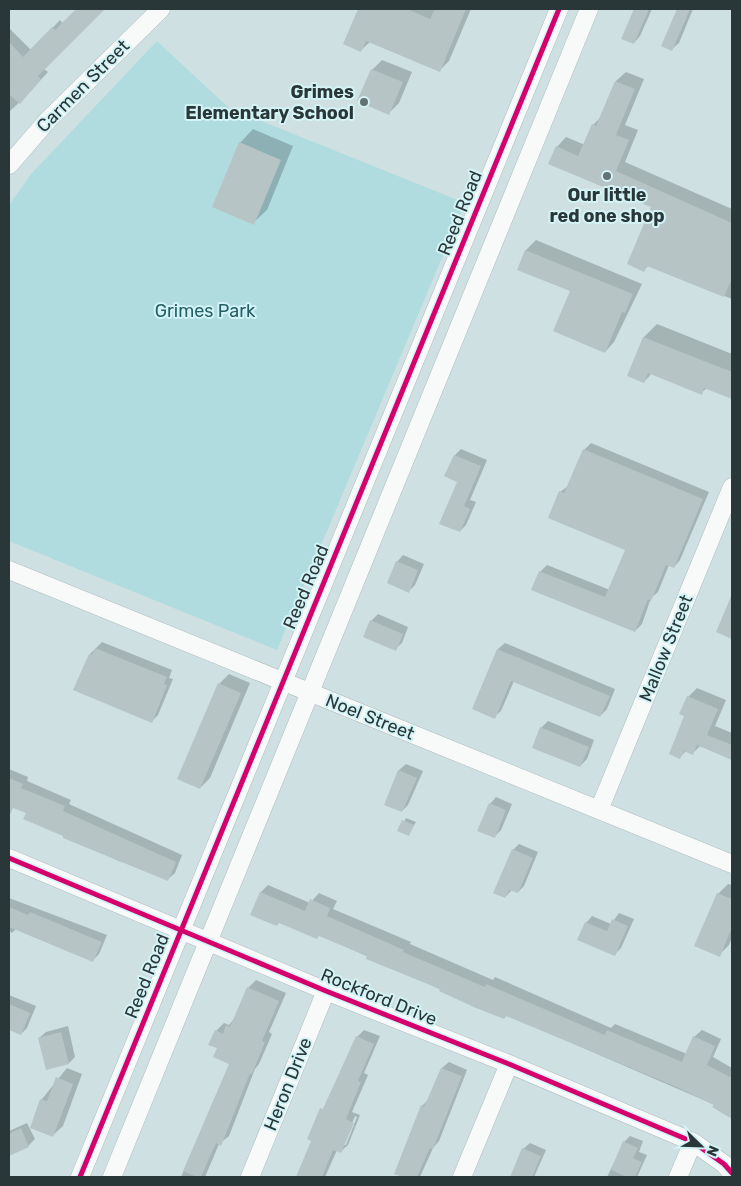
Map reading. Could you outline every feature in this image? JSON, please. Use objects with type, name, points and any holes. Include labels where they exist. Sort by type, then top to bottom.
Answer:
[{"type":"street","name":"Carmen Street","points":[[9,165],[47,121],[161,9]]},
{"type":"street","name":"Reed Road","points":[[80,1177],[559,9]]},
{"type":"street","points":[[112,1177],[404,456],[589,9]]},
{"type":"street","points":[[492,171],[517,182]]},
{"type":"street","points":[[380,445],[404,456]]},
{"type":"street","name":"Mallow Street","points":[[599,810],[732,487]]},
{"type":"street","name":"Noel Street","points":[[9,570],[732,864]]},
{"type":"street","name":"Rockford Drive","points":[[9,858],[693,1142],[724,1164],[732,1173]]},
{"type":"street","name":"Heron Drive","points":[[250,1177],[326,990]]},
{"type":"street","points":[[462,1177],[509,1064]]},
{"type":"street","points":[[678,1177],[693,1142]]},
{"type":"green space","name":"Grimes Park","points":[[157,41],[229,108],[465,203],[277,650],[9,541],[9,205],[32,173]]},
{"type":"building","points":[[76,9],[105,9],[38,76],[41,79],[20,104],[9,94],[9,42],[23,57],[52,27],[55,30]]},
{"type":"building","points":[[358,9],[407,9],[430,19],[435,9],[466,9],[440,72],[366,41],[361,52],[343,44]]},
{"type":"building","points":[[634,9],[649,9],[634,44],[621,39]]},
{"type":"building","points":[[677,9],[690,9],[672,51],[661,46]]},
{"type":"building","points":[[371,69],[403,82],[389,115],[357,101]]},
{"type":"building","points":[[615,81],[635,89],[616,135],[629,140],[616,171],[732,223],[732,278],[724,297],[647,266],[644,272],[627,264],[651,207],[548,164],[556,146],[578,156],[592,124],[596,126]]},
{"type":"building","points":[[239,142],[281,160],[254,225],[212,207]]},
{"type":"building","points":[[525,250],[633,294],[625,313],[622,312],[605,353],[553,331],[570,291],[517,270]]},
{"type":"building","points":[[643,337],[732,372],[732,399],[704,388],[702,395],[648,373],[644,383],[627,376]]},
{"type":"building","points":[[583,449],[703,499],[674,568],[666,565],[651,601],[648,599],[635,632],[531,590],[539,571],[605,597],[625,550],[548,518],[559,491],[564,493]]},
{"type":"building","points":[[454,455],[481,466],[464,506],[470,509],[460,532],[439,524],[457,482],[444,476]]},
{"type":"building","points":[[396,561],[418,570],[409,593],[387,583]]},
{"type":"building","points":[[732,594],[732,639],[716,632]]},
{"type":"building","points":[[370,620],[403,634],[396,651],[363,637]]},
{"type":"building","points":[[95,648],[167,677],[164,684],[167,685],[152,723],[73,690],[89,654],[92,655]]},
{"type":"building","points":[[497,649],[610,696],[600,717],[511,681],[495,719],[472,709]]},
{"type":"building","points":[[218,683],[241,693],[200,789],[177,779]]},
{"type":"building","points":[[687,696],[718,709],[707,735],[732,745],[732,760],[697,745],[693,755],[684,751],[680,759],[669,754],[684,716],[679,714]]},
{"type":"building","points":[[540,727],[589,747],[580,767],[532,748]]},
{"type":"building","points":[[398,770],[417,778],[402,812],[384,805]]},
{"type":"building","points":[[9,778],[23,784],[21,788],[65,806],[63,811],[176,862],[168,881],[63,838],[63,836],[23,819],[26,813],[13,808],[9,817]]},
{"type":"building","points":[[489,803],[506,810],[495,838],[477,831]]},
{"type":"building","points":[[402,820],[414,825],[409,836],[397,831]]},
{"type":"building","points":[[512,849],[533,858],[518,893],[509,890],[505,898],[493,893]]},
{"type":"building","points":[[260,892],[305,911],[310,899],[330,908],[327,916],[404,950],[403,952],[485,987],[486,984],[605,1035],[607,1030],[682,1062],[693,1036],[715,1046],[707,1065],[732,1078],[732,1119],[712,1107],[714,1105],[672,1085],[506,1016],[504,1019],[476,1008],[439,991],[440,989],[366,959],[367,956],[319,936],[317,939],[279,923],[277,926],[250,915]]},
{"type":"building","points":[[717,893],[732,899],[732,927],[720,957],[694,946]]},
{"type":"building","points":[[9,907],[28,915],[30,912],[102,942],[93,962],[9,927]]},
{"type":"building","points":[[612,919],[628,926],[615,956],[577,940],[585,922],[607,931]]},
{"type":"building","points":[[247,987],[279,1001],[262,1041],[265,1042],[252,1074],[250,1073],[221,1146],[216,1143],[201,1177],[197,1177],[183,1171],[229,1064],[213,1057],[217,1048],[208,1045],[215,1030],[223,1034],[226,1025],[230,1027]]},
{"type":"building","points":[[9,1004],[30,1013],[21,1035],[9,1030]]},
{"type":"building","points":[[61,1032],[69,1064],[46,1070],[38,1038]]},
{"type":"building","points":[[356,1036],[374,1044],[358,1081],[361,1082],[346,1119],[354,1123],[341,1153],[333,1150],[322,1177],[296,1177],[311,1141],[307,1139],[320,1108],[323,1109]]},
{"type":"building","points":[[441,1068],[462,1076],[433,1149],[430,1148],[417,1177],[403,1177],[394,1174],[421,1105],[424,1107]]},
{"type":"building","points":[[56,1077],[73,1084],[53,1137],[30,1128],[40,1099],[47,1101]]},
{"type":"building","points":[[21,1128],[29,1147],[9,1156],[9,1134]]},
{"type":"building","points":[[623,1141],[638,1148],[633,1158],[642,1162],[635,1177],[627,1177],[611,1170]]},
{"type":"building","points":[[522,1148],[541,1156],[532,1177],[510,1177]]},
{"type":"cycle path","points":[[80,1177],[559,9]]},
{"type":"cycle path","points":[[9,858],[693,1142],[724,1164],[732,1173]]},
{"type":"place","name":"Grimes Elementary School","points":[[364,102]]},
{"type":"place","name":"Our little red one shop","points":[[607,176]]}]
